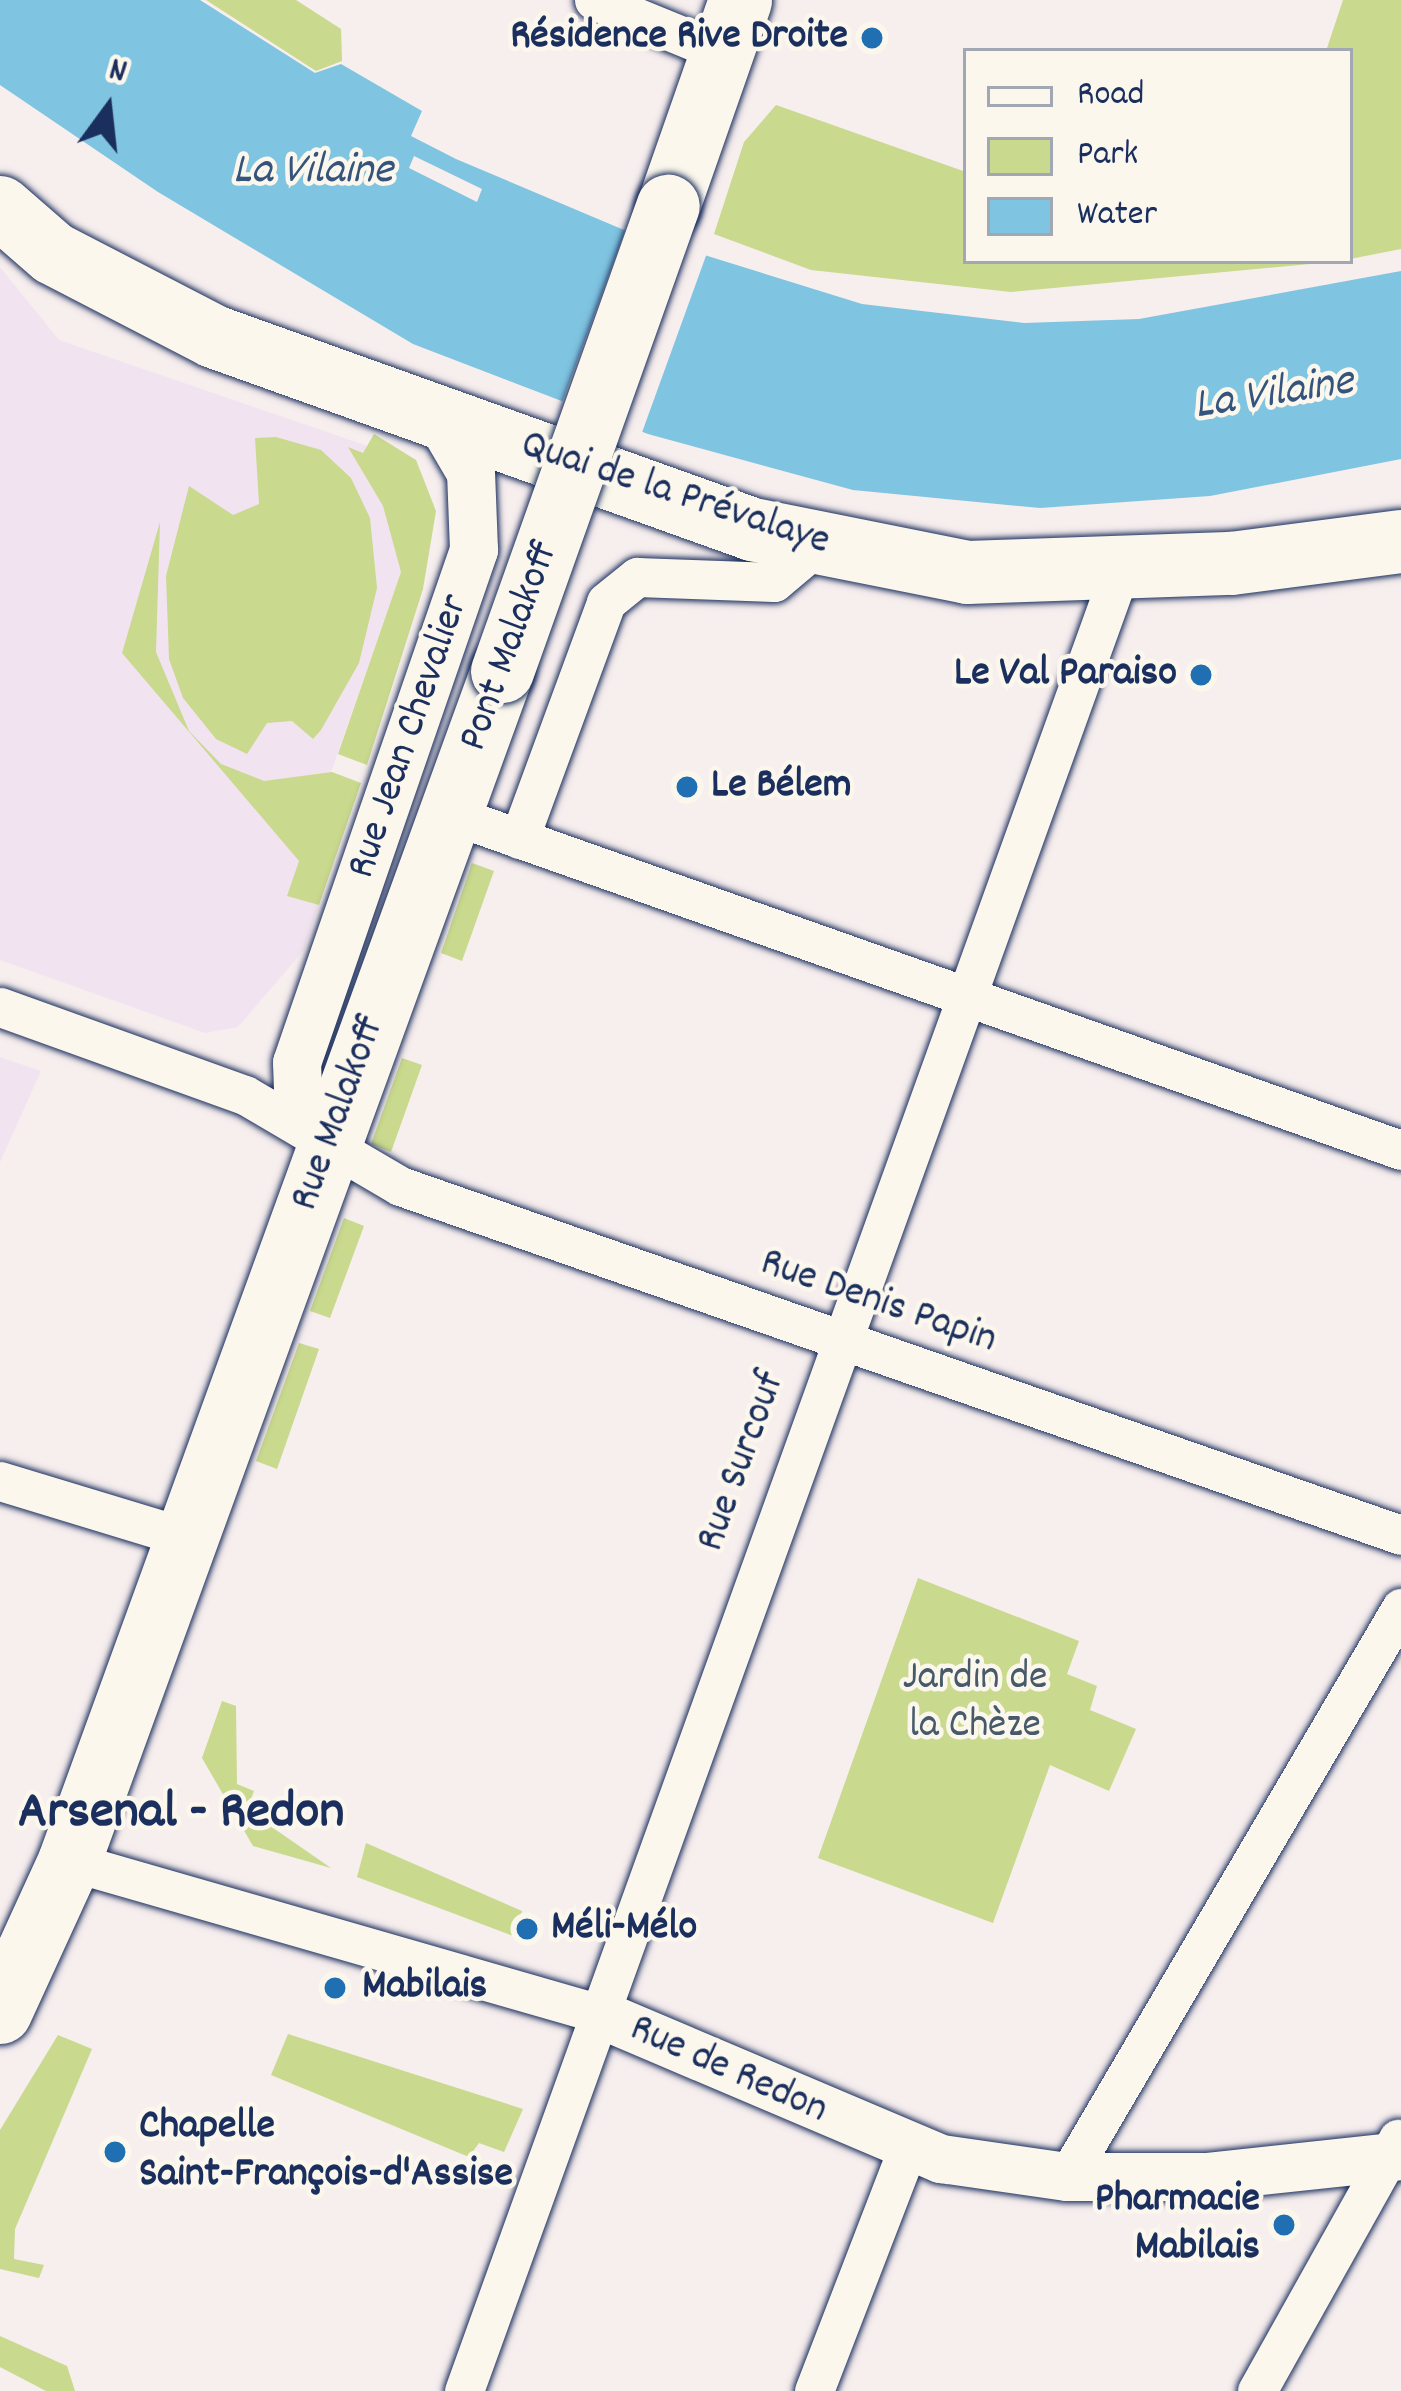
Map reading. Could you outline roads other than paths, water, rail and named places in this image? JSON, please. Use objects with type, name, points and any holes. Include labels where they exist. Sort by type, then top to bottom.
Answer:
[{"type":"main road","points":[[675,186],[745,66],[760,0]]},
{"type":"main road","points":[[675,186],[723,23]]},
{"type":"main road","name":"Pont Malakoff","points":[[450,814],[675,186]]},
{"type":"main road","name":"Quai de la Prévalaye","points":[[0,208],[53,253],[213,336],[436,413],[628,489],[818,545],[968,572],[1121,568],[1401,541]]},
{"type":"main road","name":"Rue Malakoff","points":[[0,2012],[69,1861],[450,814]]},
{"type":"street","points":[[594,0],[723,23]]},
{"type":"street","name":"Rue Jean Chevalier","points":[[297,1063],[474,550],[471,473],[436,413]]},
{"type":"street","points":[[519,839],[606,602],[637,577],[774,582],[818,545]]},
{"type":"street","name":"Rue Surcouf","points":[[464,2391],[838,1341],[1121,568]]},
{"type":"street","points":[[450,814],[1401,1150]]},
{"type":"street","name":"Rue Denis Papin","points":[[0,1007],[245,1095],[400,1186],[1401,1535]]},
{"type":"street","points":[[245,1095],[281,1084],[297,1063]]},
{"type":"street","points":[[297,1063],[298,1090],[325,1116],[331,1145]]},
{"type":"street","points":[[0,1481],[184,1537]]},
{"type":"street","points":[[1067,2177],[1401,1608]]},
{"type":"street","name":"Rue de Redon","points":[[69,1861],[597,2013],[908,2150],[1067,2177],[1396,2150]]},
{"type":"street","points":[[814,2391],[908,2150]]},
{"type":"street","points":[[1257,2391],[1396,2150]]},
{"type":"water","name":"La Vilaine","points":[[0,0],[200,0],[315,73],[341,64],[422,111],[411,136],[456,159],[624,230],[862,304],[1024,323],[1139,319],[1401,271],[1401,459],[1210,496],[1040,508],[853,490],[648,434],[413,344],[158,192],[0,85]]},
{"type":"place","name":"Résidence Rive Droite","points":[[872,38]]},
{"type":"place","name":"Le Val Paraiso","points":[[1201,675]]},
{"type":"place","name":"Le Bélem","points":[[687,787]]},
{"type":"place","name":"Méli-Mélo","points":[[527,1929]]},
{"type":"place","name":"Mabilais","points":[[335,1988]]},
{"type":"place","name":"Chapelle Saint-François-d'Assise","points":[[115,2152]]},
{"type":"place","name":"Pharmacie Mabilais","points":[[1284,2225]]},
{"type":"district","name":"Arsenal - Redon","points":[[181,1815]]},
{"type":"park label","name":"Jardin de la Chèze","points":[[975,1703]]}]
